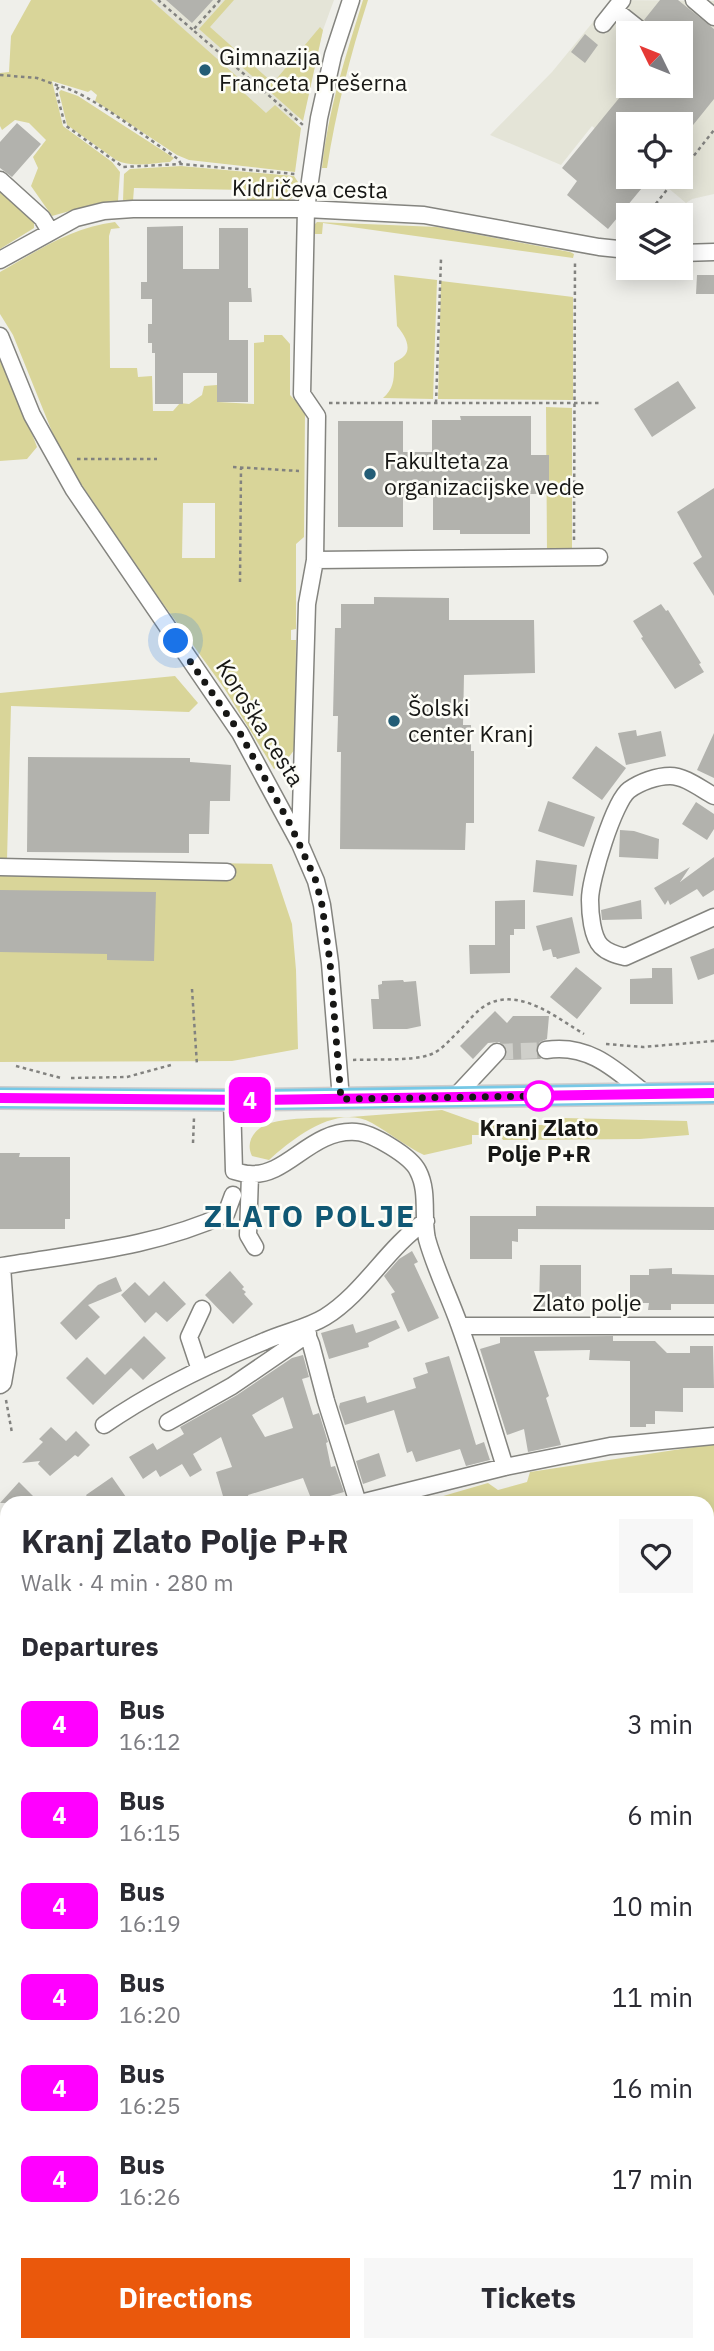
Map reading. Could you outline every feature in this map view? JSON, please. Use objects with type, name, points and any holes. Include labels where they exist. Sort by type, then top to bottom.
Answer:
[{"type":"main road","points":[[0,1098],[232,1100],[714,1093]]},
{"type":"street","points":[[300,844],[307,604],[315,560],[317,416],[302,394],[306,209],[321,105],[332,55],[351,0]]},
{"type":"street","points":[[694,0],[714,17]]},
{"type":"street","points":[[603,24],[619,5],[633,21]]},
{"type":"street","points":[[0,180],[42,218],[50,231]]},
{"type":"street","name":"Kidričeva cesta","points":[[0,260],[76,218],[104,211],[306,209],[424,215],[616,249]]},
{"type":"street","points":[[693,253],[714,252]]},
{"type":"street","name":"Koroška cesta","points":[[0,336],[32,415],[74,490],[240,733],[300,844],[316,881],[322,905],[341,1099]]},
{"type":"street","points":[[315,560],[600,557]]},
{"type":"street","points":[[714,796],[671,776],[652,779],[628,790],[614,814],[603,845],[590,898],[594,929],[600,945],[613,954],[625,957],[714,917]]},
{"type":"street","points":[[0,867],[227,872]]},
{"type":"street","points":[[546,1050],[561,1048],[586,1052],[608,1063],[648,1095]]},
{"type":"street","points":[[456,1096],[497,1052]]},
{"type":"street","points":[[232,1100],[234,1171],[250,1175],[273,1170],[329,1135],[357,1132],[374,1138],[411,1161],[418,1171],[425,1200],[427,1238],[460,1326],[505,1467]]},
{"type":"street","points":[[250,1175],[248,1235],[255,1247]]},
{"type":"street","points":[[2,1384],[8,1354],[2,1266],[136,1245],[173,1236],[226,1214],[233,1195]]},
{"type":"street","points":[[168,1422],[232,1386],[325,1317],[348,1299],[408,1233],[426,1221]]},
{"type":"street","points":[[200,1370],[190,1337],[202,1309]]},
{"type":"street","name":"Zlato polje","points":[[460,1326],[714,1326]]},
{"type":"street","points":[[104,1425],[140,1399],[200,1370],[267,1340],[306,1330]]},
{"type":"street","points":[[306,1330],[357,1496]]},
{"type":"street","points":[[387,1496],[505,1467],[610,1446],[714,1436]]},
{"type":"path","points":[[158,0],[305,127]]},
{"type":"path","points":[[193,30],[220,0]]},
{"type":"path","points":[[0,75],[37,78],[69,88],[178,159],[181,164]]},
{"type":"path","points":[[59,86],[56,91],[65,125],[123,167],[181,164],[298,174]]},
{"type":"path","points":[[693,157],[714,130]]},
{"type":"path","points":[[656,203],[668,189]]},
{"type":"path","points":[[436,403],[441,259]]},
{"type":"path","points":[[573,557],[575,261]]},
{"type":"path","points":[[308,402],[599,403]]},
{"type":"path","points":[[57,460],[158,459]]},
{"type":"path","points":[[233,467],[316,472]]},
{"type":"path","points":[[240,582],[241,468]]},
{"type":"path","points":[[192,989],[197,1065]]},
{"type":"path","points":[[339,1060],[428,1055],[440,1048],[481,1009],[502,1000],[517,1000],[536,1006],[592,1039]]},
{"type":"path","points":[[603,1043],[643,1047],[714,1041]]},
{"type":"path","points":[[16,1066],[62,1078],[127,1077],[172,1065]]},
{"type":"path","points":[[193,1143],[194,1118]]},
{"type":"path","points":[[2,1384],[12,1433]]},
{"type":"shaded area","name":"Gimnazija Franceta Prešerna","points":[[31,0],[334,0],[323,30],[305,110],[273,145]]},
{"type":"shaded area","points":[[31,0],[151,0],[242,81],[238,85],[244,93],[266,113],[275,105],[301,128],[295,172],[189,160],[177,155],[95,101],[97,95],[91,90],[88,92],[52,81],[63,126],[112,162],[120,172],[118,201],[98,203],[52,216],[31,186],[38,168],[33,157],[46,140],[29,123],[15,120],[2,130],[0,126],[0,73],[9,72],[11,36]]},
{"type":"shaded area","points":[[225,0],[234,0],[210,27],[273,83],[320,27],[323,30],[303,121],[199,29]]},
{"type":"shaded area","points":[[363,0],[368,0],[344,84],[327,168],[322,168],[333,104]]},
{"type":"shaded area","points":[[611,0],[714,1],[714,194],[686,203],[669,189],[693,189],[693,112],[616,112],[616,145],[592,126],[561,165],[490,135],[552,72]]},
{"type":"shaded area","points":[[61,90],[78,96],[174,158],[170,162],[143,164],[116,160],[67,125],[59,92]]},
{"type":"shaded area","points":[[181,166],[294,176],[298,182],[298,193],[287,202],[247,203],[247,190],[134,188],[133,201],[123,201],[124,174],[130,169]]},
{"type":"shaded area","points":[[0,189],[34,222],[34,228],[0,249]]},
{"type":"shaded area","points":[[115,222],[120,228],[111,229],[109,236],[110,368],[137,368],[138,377],[152,376],[153,411],[173,411],[180,403],[189,404],[202,395],[204,386],[217,385],[218,402],[254,404],[254,343],[264,342],[264,335],[282,335],[290,344],[290,395],[305,411],[304,537],[296,544],[296,629],[291,630],[291,640],[296,640],[295,749],[285,762],[274,769],[224,688],[75,475],[57,444],[13,335],[0,314],[0,272],[69,234]],"holes":[[[183,503],[215,503],[215,558],[182,558]]]},
{"type":"shaded area","points":[[317,222],[437,227],[574,254],[573,258],[323,223],[322,234],[315,234],[314,225]]},
{"type":"shaded area","points":[[394,275],[437,280],[433,399],[383,398],[392,386],[394,363],[405,355],[408,348],[397,326]]},
{"type":"shaded area","points":[[441,281],[573,297],[573,400],[438,399]]},
{"type":"shaded area","points":[[0,349],[37,447],[27,459],[0,461]]},
{"type":"shaded area","points":[[546,407],[572,408],[572,553],[547,552]]},
{"type":"shaded area","points":[[175,676],[198,703],[189,712],[11,706],[7,860],[272,864],[292,924],[298,1049],[232,1061],[0,1062],[0,693]]},
{"type":"shaded area","points":[[442,1110],[484,1125],[546,1125],[564,1118],[687,1121],[689,1135],[640,1139],[503,1140],[500,1135],[472,1135],[472,1144],[424,1155],[372,1123],[358,1118],[344,1118],[330,1120],[304,1133],[269,1160],[252,1156],[250,1152],[250,1141],[254,1134],[260,1128],[278,1121]]},
{"type":"shaded area","points":[[714,1444],[714,1496],[443,1496],[488,1483],[498,1490],[527,1482],[530,1472]]},
{"type":"building","points":[[166,0],[213,0],[192,23]]},
{"type":"building","points":[[660,0],[678,0],[714,29],[714,99],[693,125],[693,112],[616,112],[616,189],[641,189],[630,203],[616,203],[616,219],[608,229],[567,195],[577,181],[562,168],[619,98],[693,98],[693,21],[644,20]]},
{"type":"building","points":[[585,34],[598,45],[585,63],[571,52]]},
{"type":"building","points":[[17,123],[41,144],[12,177],[0,168],[0,142]]},
{"type":"building","points":[[183,226],[183,269],[219,269],[219,228],[248,228],[248,288],[251,288],[252,302],[229,302],[229,340],[248,340],[248,402],[217,402],[217,373],[183,373],[183,404],[155,404],[155,353],[152,353],[152,343],[148,343],[148,324],[152,324],[152,299],[141,299],[141,282],[147,282],[147,227]]},
{"type":"building","points":[[697,275],[714,275],[714,294],[696,294]]},
{"type":"building","points":[[678,381],[696,408],[652,437],[634,409]]},
{"type":"building","points":[[460,416],[531,416],[531,455],[549,455],[549,494],[530,494],[530,534],[460,534],[460,530],[433,530],[433,497],[403,498],[403,527],[338,527],[338,421],[403,421],[403,452],[432,452],[432,420],[461,420]]},
{"type":"building","points":[[714,488],[714,596],[693,563],[702,557],[677,512]]},
{"type":"building","name":"Šolski center Kranj","points":[[374,597],[449,598],[449,620],[534,620],[535,673],[464,675],[463,725],[471,725],[471,751],[474,751],[474,823],[466,823],[465,850],[340,849],[341,752],[337,752],[338,716],[333,716],[335,628],[341,628],[341,604],[374,604]]},
{"type":"building","points":[[661,604],[668,610],[704,672],[675,689],[641,638],[643,637],[633,621]]},
{"type":"building","points":[[636,730],[637,736],[661,731],[666,756],[626,765],[618,733]]},
{"type":"building","points":[[714,733],[714,778],[697,770]]},
{"type":"building","points":[[596,746],[626,768],[602,800],[572,778]]},
{"type":"building","points":[[28,757],[190,758],[190,762],[231,765],[230,801],[210,801],[209,834],[189,834],[189,853],[27,852]]},
{"type":"building","points":[[548,801],[595,817],[584,847],[538,831]]},
{"type":"building","points":[[696,802],[714,814],[714,829],[707,840],[682,824]]},
{"type":"building","points":[[620,830],[634,831],[659,839],[658,859],[619,857]]},
{"type":"building","points":[[714,857],[714,890],[703,897],[697,889],[670,905],[668,900],[665,905],[654,888],[690,867],[680,882]]},
{"type":"building","points":[[536,860],[577,865],[573,896],[533,892]]},
{"type":"building","points":[[0,890],[156,892],[154,961],[107,960],[107,954],[0,952]]},
{"type":"building","points":[[525,900],[525,929],[514,929],[514,935],[510,935],[510,973],[470,974],[469,945],[495,945],[495,901]]},
{"type":"building","points":[[641,900],[642,919],[602,920],[601,910]]},
{"type":"building","points":[[572,917],[580,953],[557,959],[553,957],[551,949],[543,951],[536,926]]},
{"type":"building","points":[[714,948],[714,974],[698,980],[690,957]]},
{"type":"building","points":[[576,967],[602,988],[577,1019],[550,997]]},
{"type":"building","points":[[652,968],[672,968],[673,1004],[630,1004],[630,979],[652,978]]},
{"type":"building","points":[[382,981],[416,981],[421,1026],[407,1029],[373,1029],[371,999],[379,999],[378,985],[382,984]]},
{"type":"building","points":[[495,1011],[507,1023],[513,1016],[549,1016],[547,1039],[540,1042],[536,1050],[541,1059],[505,1060],[507,1048],[499,1042],[488,1043],[473,1059],[460,1046]]},
{"type":"building","points":[[0,1153],[20,1153],[19,1157],[70,1157],[70,1219],[65,1219],[65,1229],[0,1229]]},
{"type":"building","points":[[536,1206],[714,1207],[714,1230],[518,1229],[518,1242],[512,1241],[512,1259],[470,1259],[470,1216],[536,1216]]},
{"type":"building","points":[[412,1251],[418,1262],[414,1264],[439,1318],[408,1332],[391,1294],[395,1292],[384,1276],[399,1259]]},
{"type":"building","points":[[540,1265],[581,1265],[581,1309],[539,1308]]},
{"type":"building","points":[[672,1268],[672,1274],[714,1275],[714,1304],[671,1304],[671,1310],[648,1310],[649,1303],[630,1303],[630,1275],[649,1275],[649,1269]]},
{"type":"building","points":[[230,1271],[244,1287],[244,1294],[253,1304],[233,1324],[205,1295]]},
{"type":"building","points":[[116,1277],[122,1291],[88,1305],[100,1317],[76,1340],[60,1323],[98,1285]]},
{"type":"building","points":[[164,1281],[186,1304],[167,1322],[156,1312],[145,1323],[121,1295],[135,1282],[149,1296]]},
{"type":"building","points":[[396,1320],[400,1328],[368,1343],[369,1347],[329,1359],[321,1333],[353,1324],[356,1333]]},
{"type":"building","points":[[144,1336],[166,1358],[143,1380],[131,1368],[93,1405],[66,1378],[87,1357],[105,1375]]},
{"type":"building","points":[[613,1336],[613,1341],[655,1341],[667,1353],[690,1353],[690,1346],[713,1346],[714,1388],[683,1388],[683,1412],[655,1411],[655,1424],[630,1427],[630,1361],[589,1360],[590,1350],[534,1351],[561,1445],[528,1452],[524,1429],[507,1435],[480,1349],[500,1343],[500,1337]]},
{"type":"building","points":[[303,1355],[309,1377],[302,1379],[313,1415],[319,1413],[328,1442],[326,1443],[331,1467],[335,1466],[344,1492],[330,1496],[310,1496],[303,1478],[248,1496],[223,1496],[216,1472],[232,1467],[221,1437],[193,1454],[202,1470],[190,1477],[182,1464],[160,1477],[156,1470],[143,1479],[129,1457],[153,1443],[157,1450],[184,1434],[180,1427],[237,1395],[292,1358]],"holes":[[[283,1397],[293,1428],[265,1437],[252,1415]]]},
{"type":"building","points":[[449,1356],[476,1445],[484,1442],[490,1460],[466,1466],[460,1449],[416,1462],[412,1451],[407,1453],[394,1410],[345,1425],[340,1403],[365,1396],[367,1403],[416,1388],[413,1378],[428,1373],[425,1363]]},
{"type":"building","points":[[51,1427],[66,1441],[76,1431],[90,1445],[78,1457],[75,1455],[50,1476],[38,1464],[40,1461],[22,1463],[43,1442],[39,1439]]},
{"type":"building","points":[[379,1453],[386,1476],[363,1484],[356,1461]]},
{"type":"building","points":[[112,1477],[125,1496],[87,1496]]},
{"type":"building","points":[[19,1482],[33,1496],[6,1496]]},
{"type":"tunnel","points":[[497,1052],[546,1050]]},
{"type":"bus line","name":"4","points":[[0,1098],[259,1100],[714,1093]]},
{"type":"place","name":"Gimnazija Franceta Prešerna","points":[[205,70]]},
{"type":"place","name":"Fakulteta za organizacijske vede","points":[[370,474]]},
{"type":"place","name":"Šolski center Kranj","points":[[394,721]]},
{"type":"place","name":"Kranj Zlato Polje P+R","points":[[539,1096]]},
{"type":"district","name":"ZLATO POLJE","points":[[310,1217]]},
{"type":"route","points":[[176,641],[240,733],[272,789],[316,881],[330,962],[341,1099],[539,1096]]}]
